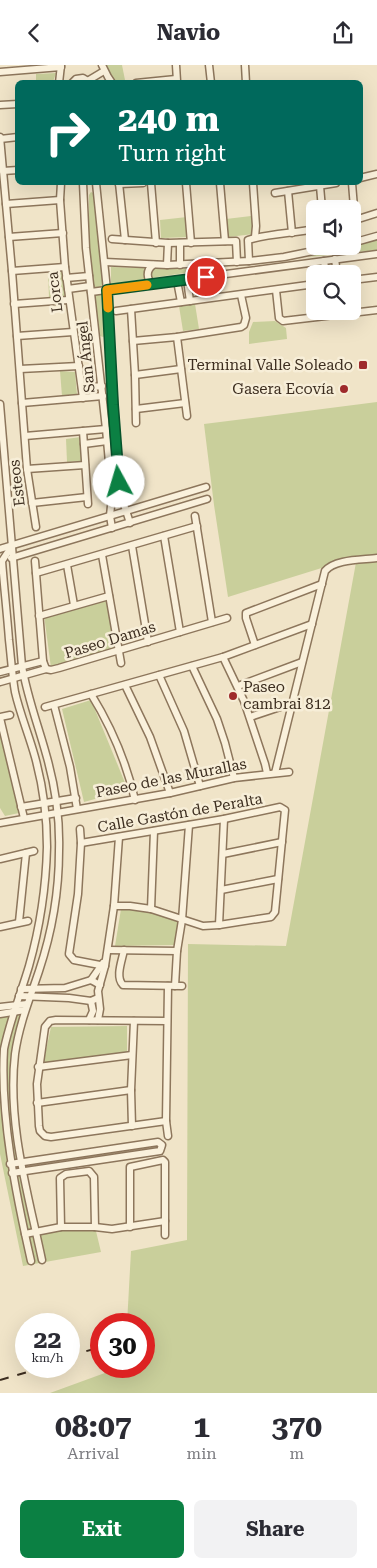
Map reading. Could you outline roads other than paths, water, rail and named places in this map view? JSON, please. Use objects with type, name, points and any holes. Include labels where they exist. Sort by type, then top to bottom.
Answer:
[{"type":"street","points":[[176,65],[176,80]]},
{"type":"street","points":[[209,65],[210,80]]},
{"type":"street","points":[[244,65],[246,80]]},
{"type":"street","points":[[0,72],[61,66],[59,80]]},
{"type":"street","points":[[91,80],[103,68],[110,80]]},
{"type":"street","points":[[0,105],[15,104]]},
{"type":"street","points":[[0,138],[15,137]]},
{"type":"street","name":"Esteos","points":[[0,138],[27,469],[36,527]]},
{"type":"street","points":[[3,171],[15,170]]},
{"type":"street","points":[[363,177],[377,174]]},
{"type":"street","name":"Lorca","points":[[61,185],[62,233],[68,300],[83,398]]},
{"type":"street","points":[[83,185],[96,185]]},
{"type":"street","name":"San Ángel","points":[[83,185],[90,289],[102,386],[112,497],[110,516],[112,528]]},
{"type":"street","name":"San Ángel","points":[[96,185],[105,261],[118,470],[121,495],[130,523]]},
{"type":"street","points":[[119,185],[126,241]]},
{"type":"street","points":[[152,185],[156,243]]},
{"type":"street","points":[[186,185],[191,243]]},
{"type":"street","points":[[220,185],[225,241]]},
{"type":"street","points":[[253,185],[255,237]]},
{"type":"street","points":[[275,193],[320,185],[321,200]]},
{"type":"street","points":[[352,185],[353,200]]},
{"type":"street","points":[[288,191],[292,233]]},
{"type":"street","points":[[6,204],[60,200]]},
{"type":"street","points":[[361,218],[377,213]]},
{"type":"street","points":[[248,261],[248,240],[255,237],[306,231]]},
{"type":"street","points":[[9,237],[62,233]]},
{"type":"street","points":[[361,240],[377,236]]},
{"type":"street","points":[[112,239],[156,243],[236,241],[237,261]]},
{"type":"street","points":[[167,265],[168,243]]},
{"type":"street","points":[[180,243],[180,265]]},
{"type":"street","points":[[105,261],[180,265],[248,261],[306,253]]},
{"type":"street","points":[[68,289],[107,290],[377,254]]},
{"type":"street","points":[[335,259],[336,265]]},
{"type":"street","points":[[324,261],[325,265]]},
{"type":"street","points":[[153,265],[147,274],[153,284]]},
{"type":"street","points":[[12,271],[65,267]]},
{"type":"street","points":[[66,278],[89,276]]},
{"type":"street","points":[[361,279],[377,277]]},
{"type":"street","points":[[187,280],[190,301]]},
{"type":"street","points":[[177,281],[181,302]]},
{"type":"street","points":[[116,311],[306,285]]},
{"type":"street","points":[[276,290],[279,318],[283,321],[377,310]]},
{"type":"street","points":[[133,341],[237,328],[244,325],[246,318],[241,295]]},
{"type":"street","points":[[14,304],[68,300]]},
{"type":"street","points":[[131,309],[136,423]]},
{"type":"street","points":[[17,337],[74,332]]},
{"type":"street","points":[[177,337],[187,416]]},
{"type":"street","points":[[97,343],[109,343]]},
{"type":"street","points":[[20,369],[79,366]]},
{"type":"street","points":[[135,375],[181,369]]},
{"type":"street","points":[[82,388],[102,386]]},
{"type":"street","points":[[22,403],[103,396]]},
{"type":"street","points":[[136,409],[185,403]]},
{"type":"street","points":[[0,404],[23,675],[47,756],[56,801],[59,851],[56,898],[47,946],[18,1035],[13,1082],[13,1110],[42,1260]]},
{"type":"street","points":[[25,436],[106,429]]},
{"type":"street","points":[[83,431],[88,504]]},
{"type":"street","points":[[84,444],[107,441]]},
{"type":"street","points":[[27,469],[85,465]]},
{"type":"street","points":[[109,471],[118,470]]},
{"type":"street","points":[[0,549],[206,487]]},
{"type":"street","points":[[32,503],[87,497]]},
{"type":"street","points":[[1,561],[207,499]]},
{"type":"street","points":[[196,516],[212,622]]},
{"type":"street","points":[[36,573],[198,526]]},
{"type":"street","points":[[164,536],[180,632]]},
{"type":"street","points":[[12,546],[1,561],[13,679],[18,703],[36,759],[46,814],[47,847],[43,905],[34,949],[13,1012],[4,1048],[1,1095],[10,1164],[31,1261]]},
{"type":"street","points":[[132,546],[148,642]]},
{"type":"street","points":[[102,555],[121,663]]},
{"type":"street","points":[[275,773],[322,584],[328,568],[348,561],[377,558]]},
{"type":"street","points":[[35,561],[43,661],[46,669]]},
{"type":"street","points":[[67,565],[74,605]]},
{"type":"street","points":[[255,645],[246,613],[322,584]]},
{"type":"street","points":[[40,616],[109,596]]},
{"type":"street","name":"Paseo Damas","points":[[0,682],[46,669],[59,668],[227,618]]},
{"type":"street","points":[[45,707],[224,657],[312,625]]},
{"type":"street","points":[[224,657],[238,685],[250,717],[267,773]]},
{"type":"street","points":[[0,672],[43,661]]},
{"type":"street","points":[[238,685],[302,662]]},
{"type":"street","points":[[192,666],[217,719],[234,778]]},
{"type":"street","points":[[159,675],[184,731],[200,786]]},
{"type":"street","points":[[125,685],[150,737],[170,793]]},
{"type":"street","points":[[91,694],[120,748],[130,777],[135,800]]},
{"type":"street","points":[[250,717],[292,703]]},
{"type":"street","points":[[54,705],[78,809]]},
{"type":"street","points":[[10,715],[0,718],[24,818]]},
{"type":"street","name":"Paseo de las Murallas","points":[[0,822],[135,800],[234,778],[289,772]]},
{"type":"street","name":"Paseo de las Murallas","points":[[22,807],[76,798]]},
{"type":"street","name":"Calle Gastón de Peralta","points":[[81,843],[224,819],[280,807],[284,808],[285,812],[282,842]]},
{"type":"street","points":[[219,925],[224,819]]},
{"type":"street","points":[[168,1136],[166,1121],[167,1021],[175,985],[189,825]]},
{"type":"street","points":[[80,829],[78,894],[69,954],[74,960],[104,964]]},
{"type":"street","points":[[151,909],[154,831]]},
{"type":"street","points":[[98,1020],[100,1009],[98,998],[108,950],[114,906],[119,837]]},
{"type":"street","points":[[114,906],[151,909],[203,926],[271,917],[275,912],[282,842],[223,854]]},
{"type":"street","points":[[0,859],[34,851]]},
{"type":"street","points":[[19,923],[26,853]]},
{"type":"street","points":[[221,890],[278,879]]},
{"type":"street","points":[[0,927],[28,921]]},
{"type":"street","points":[[108,950],[177,951]]},
{"type":"street","points":[[124,950],[118,977],[120,983],[126,985],[175,985]]},
{"type":"street","points":[[20,993],[32,989],[65,988],[92,980],[104,964]]},
{"type":"street","points":[[92,980],[100,985]]},
{"type":"street","points":[[20,993],[30,997],[69,998],[90,1001],[98,998]]},
{"type":"street","points":[[89,1020],[93,1011],[90,1001]]},
{"type":"street","points":[[0,1007],[16,1005],[26,1007]]},
{"type":"street","points":[[0,1014],[26,1007]]},
{"type":"street","points":[[166,1121],[51,1137],[45,1136],[40,1131],[37,1103],[38,1067],[45,1027],[53,1020],[167,1021]]},
{"type":"street","points":[[132,1126],[131,1090],[134,1021]]},
{"type":"street","points":[[38,1067],[132,1055]]},
{"type":"street","points":[[37,1103],[131,1090]]},
{"type":"street","points":[[10,1164],[158,1142],[162,1145],[160,1151],[12,1173]]},
{"type":"street","points":[[130,1227],[129,1169],[131,1166],[163,1160],[165,1162],[165,1235]]},
{"type":"street","points":[[61,1227],[60,1178],[66,1174],[89,1171],[94,1177],[95,1227]]},
{"type":"street","points":[[25,1235],[61,1227],[112,1229],[165,1221]]},
{"type":"railway","points":[[80,1353],[90,1350]]},
{"type":"railway","points":[[0,1380],[15,1376]]},
{"type":"place","name":"Terminal Valle Soleado","points":[[363,365]]},
{"type":"place","name":"Gasera Ecovía","points":[[344,389]]},
{"type":"place","name":"Paseo cambrai 812","points":[[233,696]]}]
